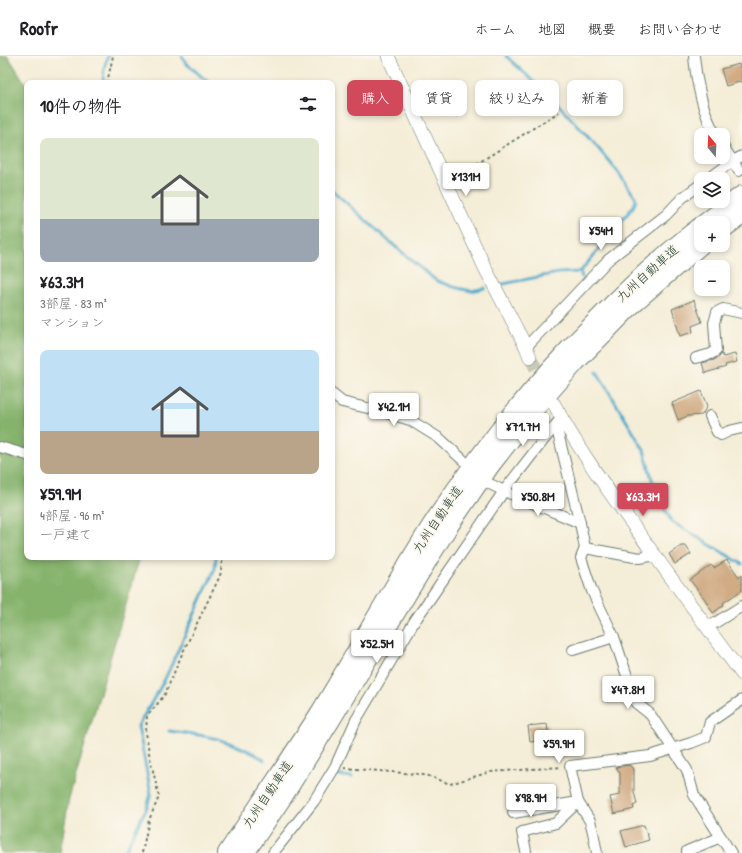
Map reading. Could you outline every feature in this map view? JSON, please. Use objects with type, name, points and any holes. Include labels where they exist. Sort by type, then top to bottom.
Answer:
[{"type":"highway","points":[[714,216],[742,195]]},
{"type":"highway","points":[[730,224],[742,215]]},
{"type":"highway","name":"九州自動車道","points":[[227,853],[319,713],[434,521],[479,457],[523,401],[565,352],[625,291],[694,231]]},
{"type":"highway","name":"九州自動車道","points":[[245,853],[284,797],[447,529],[490,466],[533,411],[576,362],[635,302],[694,251]]},
{"type":"street","points":[[388,56],[485,268],[528,352],[608,260],[666,215],[682,198],[694,189]]},
{"type":"street","points":[[694,56],[699,92],[712,128]]},
{"type":"street","points":[[730,156],[740,172]]},
{"type":"street","points":[[718,172],[742,156]]},
{"type":"street","points":[[696,358],[716,351],[714,323],[717,312],[723,309],[742,313]]},
{"type":"street","points":[[335,396],[342,402],[410,420],[440,438],[463,460]]},
{"type":"street","points":[[554,404],[559,421],[585,548],[581,558],[592,590],[614,637],[636,703],[650,714],[687,770],[694,795],[731,853]]},
{"type":"street","points":[[710,416],[717,432],[721,435],[729,431],[742,428]]},
{"type":"street","points":[[273,853],[314,801],[335,767],[356,720],[414,622],[504,492],[530,456],[559,421]]},
{"type":"street","points":[[559,421],[707,628],[742,674]]},
{"type":"street","points":[[0,447],[24,454]]},
{"type":"street","points":[[488,483],[504,492],[580,523]]},
{"type":"street","points":[[585,548],[640,558],[655,555]]},
{"type":"street","points":[[707,628],[742,606]]},
{"type":"street","points":[[573,650],[614,637]]},
{"type":"street","points":[[597,853],[590,821],[578,802],[570,766],[650,756],[706,738],[710,722],[742,700]]},
{"type":"street","points":[[513,813],[578,802]]},
{"type":"street","points":[[526,851],[522,832],[556,823],[578,802]]},
{"type":"street","points":[[687,851],[721,837]]},
{"type":"path","points":[[108,80],[112,56]]},
{"type":"path","points":[[446,183],[553,116]]},
{"type":"path","points":[[142,853],[149,820],[159,797],[149,753],[146,732],[147,716],[165,694],[182,654],[220,576],[223,560]]},
{"type":"path","points":[[335,767],[417,774],[430,776],[450,784],[490,772],[570,766]]},
{"type":"green space","points":[[0,56],[8,56],[24,81],[24,560],[139,560],[69,799],[60,853],[0,853]]},
{"type":"building","points":[[739,64],[742,72],[742,81],[726,86],[721,69]]},
{"type":"building","points":[[694,300],[702,322],[692,326],[693,332],[680,336],[672,309]]},
{"type":"building","points":[[722,354],[723,357],[735,354],[737,362],[705,373],[702,363],[714,360]]},
{"type":"building","points":[[701,391],[707,406],[702,415],[688,416],[678,420],[672,403]]},
{"type":"building","points":[[681,546],[686,546],[691,554],[675,564],[669,554]]},
{"type":"building","points":[[727,560],[739,577],[742,575],[742,590],[723,603],[724,605],[713,613],[690,580],[711,565],[714,568]]},
{"type":"building","points":[[547,724],[549,739],[530,742],[528,726]]},
{"type":"building","points":[[629,765],[634,770],[634,792],[637,804],[633,806],[634,809],[614,814],[610,797],[620,795],[620,773],[616,767]]},
{"type":"building","points":[[644,825],[649,840],[626,847],[621,831]]},
{"type":"waterway","points":[[103,80],[104,68],[108,56]]},
{"type":"waterway","points":[[182,56],[186,63],[206,80]]},
{"type":"waterway","points":[[503,284],[558,273],[580,272],[633,207],[636,201],[635,197],[618,172],[597,147],[556,102],[506,56]]},
{"type":"waterway","points":[[335,193],[390,242],[437,281],[471,291],[485,288]]},
{"type":"waterway","points":[[580,272],[582,277]]},
{"type":"waterway","points":[[597,372],[644,450],[656,494],[672,522],[742,564]]},
{"type":"waterway","points":[[124,853],[147,807],[151,794],[138,726],[165,679],[215,569],[216,560]]},
{"type":"waterway","points":[[169,731],[215,738],[238,746],[264,760]]},
{"type":"waterway","points":[[336,775],[352,777]]},
{"type":"tunnel","points":[[530,357],[545,386]]}]
